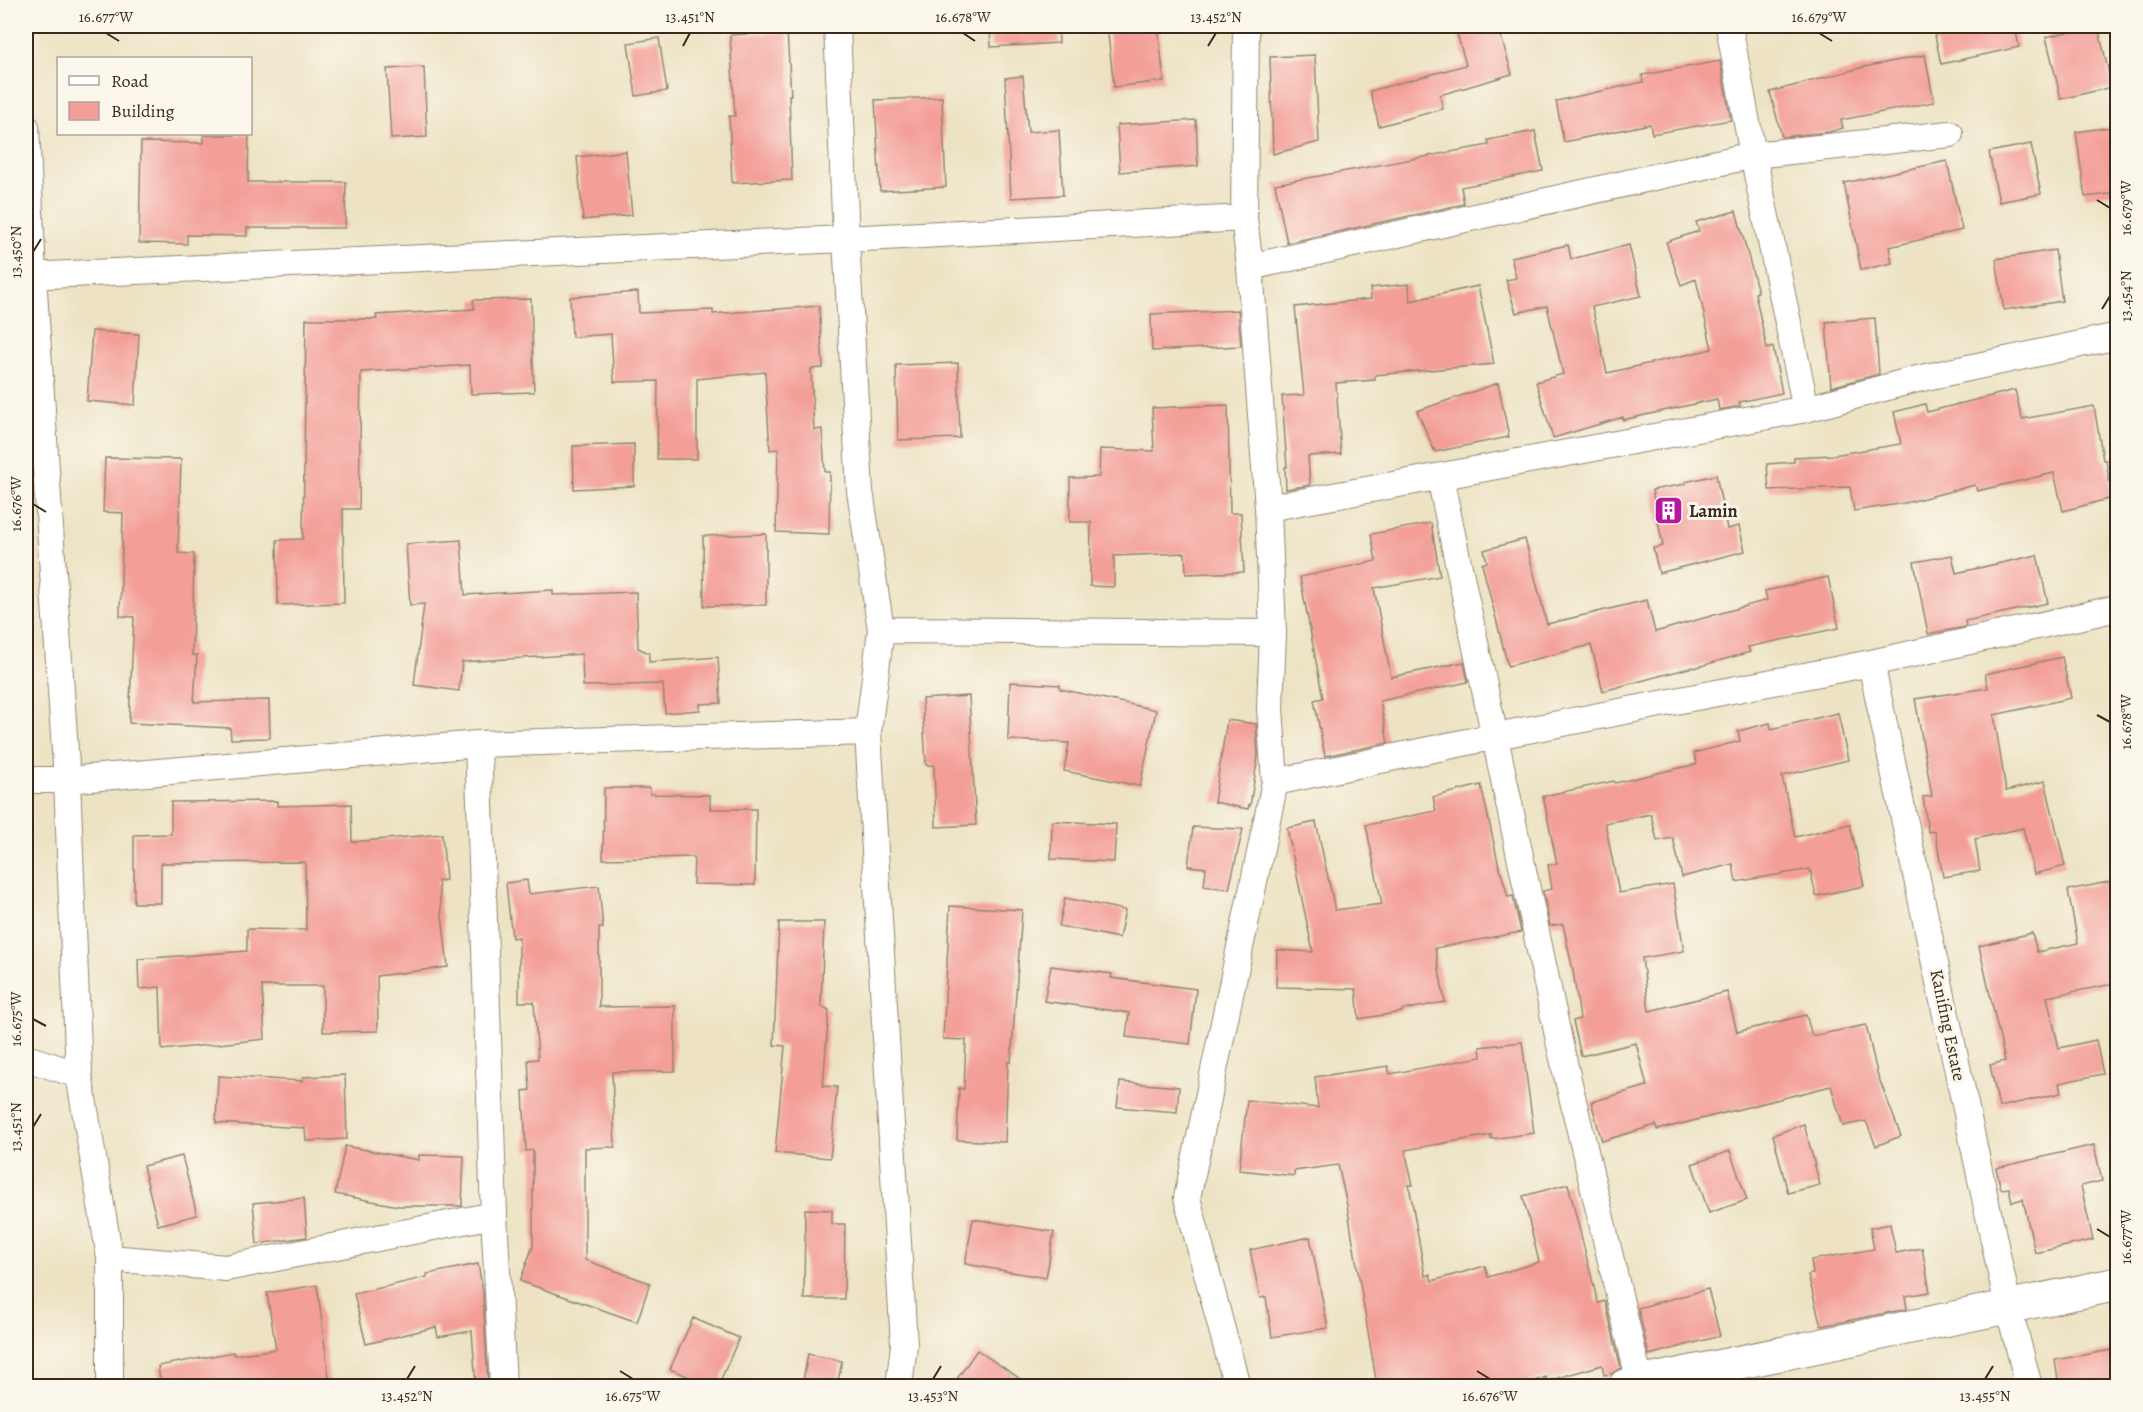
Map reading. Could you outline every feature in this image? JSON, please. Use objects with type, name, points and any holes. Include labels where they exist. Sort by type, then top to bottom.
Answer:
[{"type":"street","points":[[837,26],[860,491],[881,630],[868,732],[888,1039],[904,1345],[899,1386]]},
{"type":"street","points":[[1237,1386],[1187,1198],[1275,782],[1270,708],[1273,633],[1268,508],[1251,267],[1244,218],[1246,26]]},
{"type":"street","points":[[1729,26],[1753,155],[1806,409]]},
{"type":"street","points":[[26,127],[29,276],[67,780],[79,1075],[110,1258],[110,1386]]},
{"type":"street","points":[[1251,267],[1753,155],[1950,134]]},
{"type":"street","points":[[29,276],[846,239],[1244,218]]},
{"type":"street","points":[[1268,508],[1806,409],[1917,379],[2118,336]]},
{"type":"street","points":[[1440,477],[1633,1385],[2118,1284]]},
{"type":"street","points":[[1275,782],[1871,663],[2118,608]]},
{"type":"street","points":[[881,630],[1273,633]]},
{"type":"street","name":"Kanifing Estate","points":[[1871,663],[2008,1306],[2029,1386]]},
{"type":"street","points":[[26,780],[67,780],[478,744],[868,732]]},
{"type":"street","points":[[478,744],[494,1215],[503,1386]]},
{"type":"street","points":[[26,1058],[79,1075]]},
{"type":"street","points":[[110,1258],[226,1268],[494,1215]]},
{"type":"building","points":[[990,26],[1058,26],[1059,43],[991,47]]},
{"type":"building","points":[[1107,26],[1158,26],[1164,81],[1114,87]]},
{"type":"building","points":[[1455,26],[1498,26],[1512,74],[1440,95],[1443,109],[1379,126],[1370,91],[1466,65]]},
{"type":"building","points":[[1933,26],[2015,26],[2019,47],[1941,64]]},
{"type":"building","points":[[2098,26],[2112,87],[2061,99],[2046,37]]},
{"type":"building","points":[[787,32],[791,95],[789,95],[792,180],[732,183],[729,116],[735,116],[730,35]]},
{"type":"building","points":[[659,38],[667,91],[636,96],[628,43]]},
{"type":"building","points":[[1315,55],[1319,142],[1273,154],[1270,57]]},
{"type":"building","points":[[1925,55],[1934,102],[1841,120],[1843,128],[1829,132],[1782,137],[1770,92],[1864,67]]},
{"type":"building","points":[[1720,61],[1731,120],[1652,134],[1650,124],[1564,142],[1556,101],[1643,82],[1642,75]]},
{"type":"building","points":[[424,67],[427,137],[391,139],[387,69]]},
{"type":"building","points":[[1023,76],[1028,132],[1059,130],[1063,195],[1011,198],[1005,78]]},
{"type":"building","points":[[942,97],[946,187],[880,191],[875,100]]},
{"type":"building","points":[[1196,120],[1198,166],[1120,172],[1117,125]]},
{"type":"building","points":[[2118,126],[2118,193],[2085,197],[2076,132]]},
{"type":"building","points":[[1535,131],[1543,171],[1461,187],[1464,204],[1287,243],[1275,184],[1489,145],[1488,140]]},
{"type":"building","points":[[204,135],[249,135],[248,182],[346,182],[345,228],[247,228],[247,236],[187,235],[187,244],[139,243],[141,142],[204,143]]},
{"type":"building","points":[[2031,144],[2041,194],[1999,202],[1989,152]]},
{"type":"building","points":[[626,151],[632,215],[583,220],[577,157]]},
{"type":"building","points":[[1947,161],[1962,230],[1889,247],[1892,263],[1861,270],[1844,183]]},
{"type":"building","points":[[1736,211],[1758,292],[1755,293],[1767,349],[1773,347],[1782,393],[1739,402],[1740,406],[1719,410],[1717,399],[1623,420],[1623,417],[1553,438],[1536,382],[1563,374],[1547,306],[1516,313],[1506,280],[1516,278],[1511,257],[1568,245],[1571,259],[1629,245],[1641,296],[1592,307],[1607,373],[1712,349],[1696,279],[1681,285],[1666,242],[1699,231],[1696,222]]},
{"type":"building","points":[[2055,250],[2062,301],[2004,310],[1996,259]]},
{"type":"building","points":[[1409,284],[1410,301],[1478,286],[1494,364],[1375,375],[1375,380],[1336,383],[1341,454],[1308,456],[1310,485],[1286,489],[1285,467],[1287,467],[1282,396],[1304,395],[1295,307],[1371,299],[1370,288]]},
{"type":"building","points":[[638,292],[639,313],[713,310],[713,314],[819,306],[823,368],[811,369],[814,430],[822,429],[825,472],[830,472],[829,534],[776,532],[778,449],[770,450],[765,372],[697,379],[697,459],[657,459],[658,381],[614,382],[611,334],[572,337],[570,297]]},
{"type":"building","points":[[531,299],[534,392],[471,394],[470,365],[361,372],[359,509],[343,509],[344,603],[278,605],[277,540],[303,539],[306,319],[377,319],[376,315],[474,309],[473,300]]},
{"type":"building","points":[[1238,310],[1241,346],[1152,351],[1151,314]]},
{"type":"building","points":[[1875,318],[1879,374],[1831,387],[1826,322]]},
{"type":"building","points":[[92,331],[139,334],[135,405],[87,401]]},
{"type":"building","points":[[958,363],[960,438],[898,440],[896,365]]},
{"type":"building","points":[[1498,383],[1509,437],[1435,452],[1417,411]]},
{"type":"building","points":[[2015,390],[2022,419],[2094,406],[2112,498],[2063,511],[2054,473],[1977,491],[1975,485],[1905,503],[1854,511],[1850,487],[1769,490],[1767,464],[1794,462],[1794,457],[1833,455],[1901,444],[1894,412],[1925,404],[1927,412]]},
{"type":"building","points":[[1228,405],[1230,513],[1241,513],[1244,572],[1186,574],[1185,553],[1114,556],[1114,587],[1090,586],[1091,522],[1070,522],[1070,478],[1099,477],[1100,449],[1154,451],[1152,408]]},
{"type":"building","points":[[634,444],[634,486],[574,489],[573,446]]},
{"type":"building","points":[[105,458],[181,459],[178,553],[194,554],[192,655],[197,655],[194,702],[269,700],[270,738],[231,739],[230,728],[129,723],[134,617],[120,616],[123,513],[103,512]]},
{"type":"building","points":[[1716,475],[1727,529],[1739,526],[1745,551],[1659,573],[1653,548],[1663,546],[1652,490]]},
{"type":"building","points":[[1431,523],[1440,576],[1374,588],[1391,677],[1464,662],[1468,682],[1380,701],[1388,743],[1325,756],[1314,700],[1323,698],[1300,577],[1376,561],[1371,534]]},
{"type":"building","points":[[766,534],[766,605],[704,606],[703,536]]},
{"type":"building","points":[[1525,539],[1547,624],[1647,600],[1655,632],[1767,600],[1765,591],[1828,577],[1839,628],[1748,647],[1750,652],[1603,691],[1591,645],[1508,666],[1482,564],[1487,562],[1484,550]]},
{"type":"building","points":[[461,540],[465,595],[553,590],[553,595],[636,592],[638,648],[649,653],[649,662],[718,657],[721,703],[700,704],[700,710],[665,713],[663,684],[583,686],[582,654],[462,662],[459,691],[414,685],[424,604],[410,605],[406,544]]},
{"type":"building","points":[[1952,555],[1956,573],[2037,555],[2048,603],[1965,621],[1966,627],[1928,634],[1914,562]]},
{"type":"building","points":[[2062,657],[2071,698],[1994,715],[2006,791],[2045,781],[2065,866],[2034,874],[2023,828],[1975,839],[1980,871],[1943,877],[1935,831],[1928,832],[1923,797],[1932,796],[1915,699],[1988,688],[1985,674]]},
{"type":"building","points":[[1010,682],[1060,685],[1060,689],[1156,710],[1140,786],[1064,771],[1069,743],[1008,740]]},
{"type":"building","points":[[969,696],[976,825],[936,827],[934,765],[926,765],[922,699]]},
{"type":"building","points":[[1838,713],[1848,760],[1782,776],[1795,837],[1850,824],[1864,886],[1816,896],[1810,869],[1736,882],[1733,864],[1682,877],[1673,838],[1657,841],[1651,814],[1605,823],[1619,893],[1673,884],[1684,951],[1642,958],[1649,1011],[1727,992],[1737,1032],[1806,1015],[1812,1036],[1866,1025],[1877,1073],[1901,1136],[1876,1146],[1866,1121],[1843,1126],[1831,1086],[1657,1130],[1656,1125],[1602,1141],[1591,1102],[1647,1086],[1636,1043],[1581,1056],[1573,1021],[1580,1019],[1563,924],[1550,926],[1543,891],[1552,889],[1548,865],[1557,864],[1543,796],[1614,781],[1615,783],[1697,764],[1694,753],[1740,741],[1738,731],[1770,723],[1771,729]]},
{"type":"building","points":[[1227,720],[1256,724],[1258,756],[1248,809],[1214,802]]},
{"type":"building","points":[[1481,785],[1498,862],[1508,897],[1513,896],[1521,932],[1435,948],[1445,1002],[1402,1010],[1402,1012],[1359,1019],[1356,989],[1276,987],[1277,950],[1313,952],[1287,828],[1316,822],[1335,910],[1382,904],[1366,825],[1436,811],[1433,797]]},
{"type":"building","points":[[604,788],[650,788],[650,794],[710,795],[710,809],[756,809],[755,885],[693,884],[694,857],[603,859]]},
{"type":"building","points":[[277,801],[277,806],[351,804],[352,842],[442,834],[446,880],[438,881],[448,967],[377,976],[378,1031],[323,1032],[323,986],[262,986],[265,1039],[162,1050],[160,987],[139,989],[138,959],[247,951],[247,929],[306,930],[305,862],[161,863],[161,903],[134,903],[134,835],[171,834],[171,802]]},
{"type":"building","points":[[1052,821],[1116,824],[1114,862],[1051,859]]},
{"type":"building","points":[[1193,827],[1243,829],[1229,889],[1204,886],[1206,868],[1188,866]]},
{"type":"building","points":[[527,880],[529,894],[599,886],[603,928],[599,928],[599,1007],[675,1006],[675,1071],[612,1072],[615,1147],[585,1148],[585,1260],[650,1283],[637,1322],[520,1281],[533,1246],[533,1150],[526,1151],[523,1091],[530,1090],[528,1060],[538,1059],[534,1002],[519,1002],[519,937],[512,938],[506,883]]},
{"type":"building","points":[[2118,880],[2118,983],[2047,997],[2059,1048],[2096,1040],[2103,1074],[2059,1083],[2061,1093],[1999,1107],[1990,1065],[2005,1061],[1979,946],[2032,933],[2037,952],[2078,943],[2068,890]]},
{"type":"building","points":[[1065,898],[1125,910],[1119,938],[1059,926]]},
{"type":"building","points":[[950,906],[1022,910],[1011,1062],[1008,1062],[1005,1142],[957,1140],[959,1088],[964,1089],[966,1040],[943,1039]]},
{"type":"building","points":[[779,922],[824,922],[821,1006],[829,1010],[823,1086],[837,1087],[830,1158],[775,1153],[785,1046],[774,1045]]},
{"type":"building","points":[[1051,966],[1112,974],[1111,978],[1196,989],[1190,1044],[1126,1037],[1129,1013],[1044,1001]]},
{"type":"building","points":[[1522,1042],[1534,1133],[1491,1139],[1491,1135],[1405,1150],[1413,1185],[1409,1185],[1425,1276],[1430,1274],[1432,1281],[1485,1266],[1488,1277],[1539,1262],[1523,1196],[1568,1184],[1598,1303],[1605,1301],[1621,1368],[1604,1375],[1602,1365],[1547,1381],[1546,1377],[1519,1386],[1377,1386],[1347,1205],[1338,1165],[1294,1171],[1294,1176],[1239,1170],[1247,1100],[1318,1108],[1315,1077],[1388,1066],[1390,1074],[1481,1057],[1480,1047]]},
{"type":"building","points":[[345,1075],[347,1139],[306,1141],[305,1128],[216,1123],[218,1076],[303,1081],[303,1077]]},
{"type":"building","points":[[1120,1082],[1179,1087],[1177,1112],[1117,1107]]},
{"type":"building","points":[[1804,1124],[1820,1185],[1788,1193],[1773,1135]]},
{"type":"building","points":[[2094,1145],[2102,1181],[2081,1186],[2093,1240],[2035,1253],[2023,1199],[2012,1202],[2009,1188],[2001,1189],[1996,1168]]},
{"type":"building","points":[[345,1146],[419,1160],[419,1155],[464,1156],[462,1206],[398,1206],[335,1194]]},
{"type":"building","points":[[1730,1151],[1747,1200],[1709,1213],[1692,1164]]},
{"type":"building","points":[[182,1156],[197,1215],[158,1225],[143,1166]]},
{"type":"building","points":[[304,1198],[307,1237],[257,1244],[253,1203]]},
{"type":"building","points":[[805,1209],[832,1210],[832,1224],[845,1224],[844,1299],[804,1299]]},
{"type":"building","points":[[973,1219],[1054,1232],[1046,1278],[965,1264]]},
{"type":"building","points":[[1890,1224],[1896,1253],[1922,1248],[1930,1292],[1905,1296],[1907,1309],[1821,1326],[1808,1275],[1813,1274],[1811,1260],[1874,1249],[1870,1228]]},
{"type":"building","points":[[1310,1237],[1328,1328],[1272,1337],[1266,1297],[1260,1298],[1250,1250]]},
{"type":"building","points":[[478,1264],[483,1292],[488,1386],[476,1386],[472,1331],[438,1337],[436,1327],[366,1344],[354,1294],[427,1277],[427,1274]]},
{"type":"building","points":[[317,1285],[330,1386],[161,1386],[158,1366],[233,1352],[234,1355],[276,1349],[267,1293]]},
{"type":"building","points":[[1708,1289],[1720,1336],[1649,1355],[1638,1308]]},
{"type":"building","points":[[693,1318],[739,1338],[718,1386],[711,1386],[670,1369]]},
{"type":"building","points":[[2118,1349],[2118,1386],[2059,1386],[2055,1360]]},
{"type":"building","points":[[977,1350],[1031,1386],[952,1386]]},
{"type":"building","points":[[808,1354],[842,1361],[837,1386],[802,1386]]},
{"type":"place","name":"Lamin","points":[[1668,511]]}]
